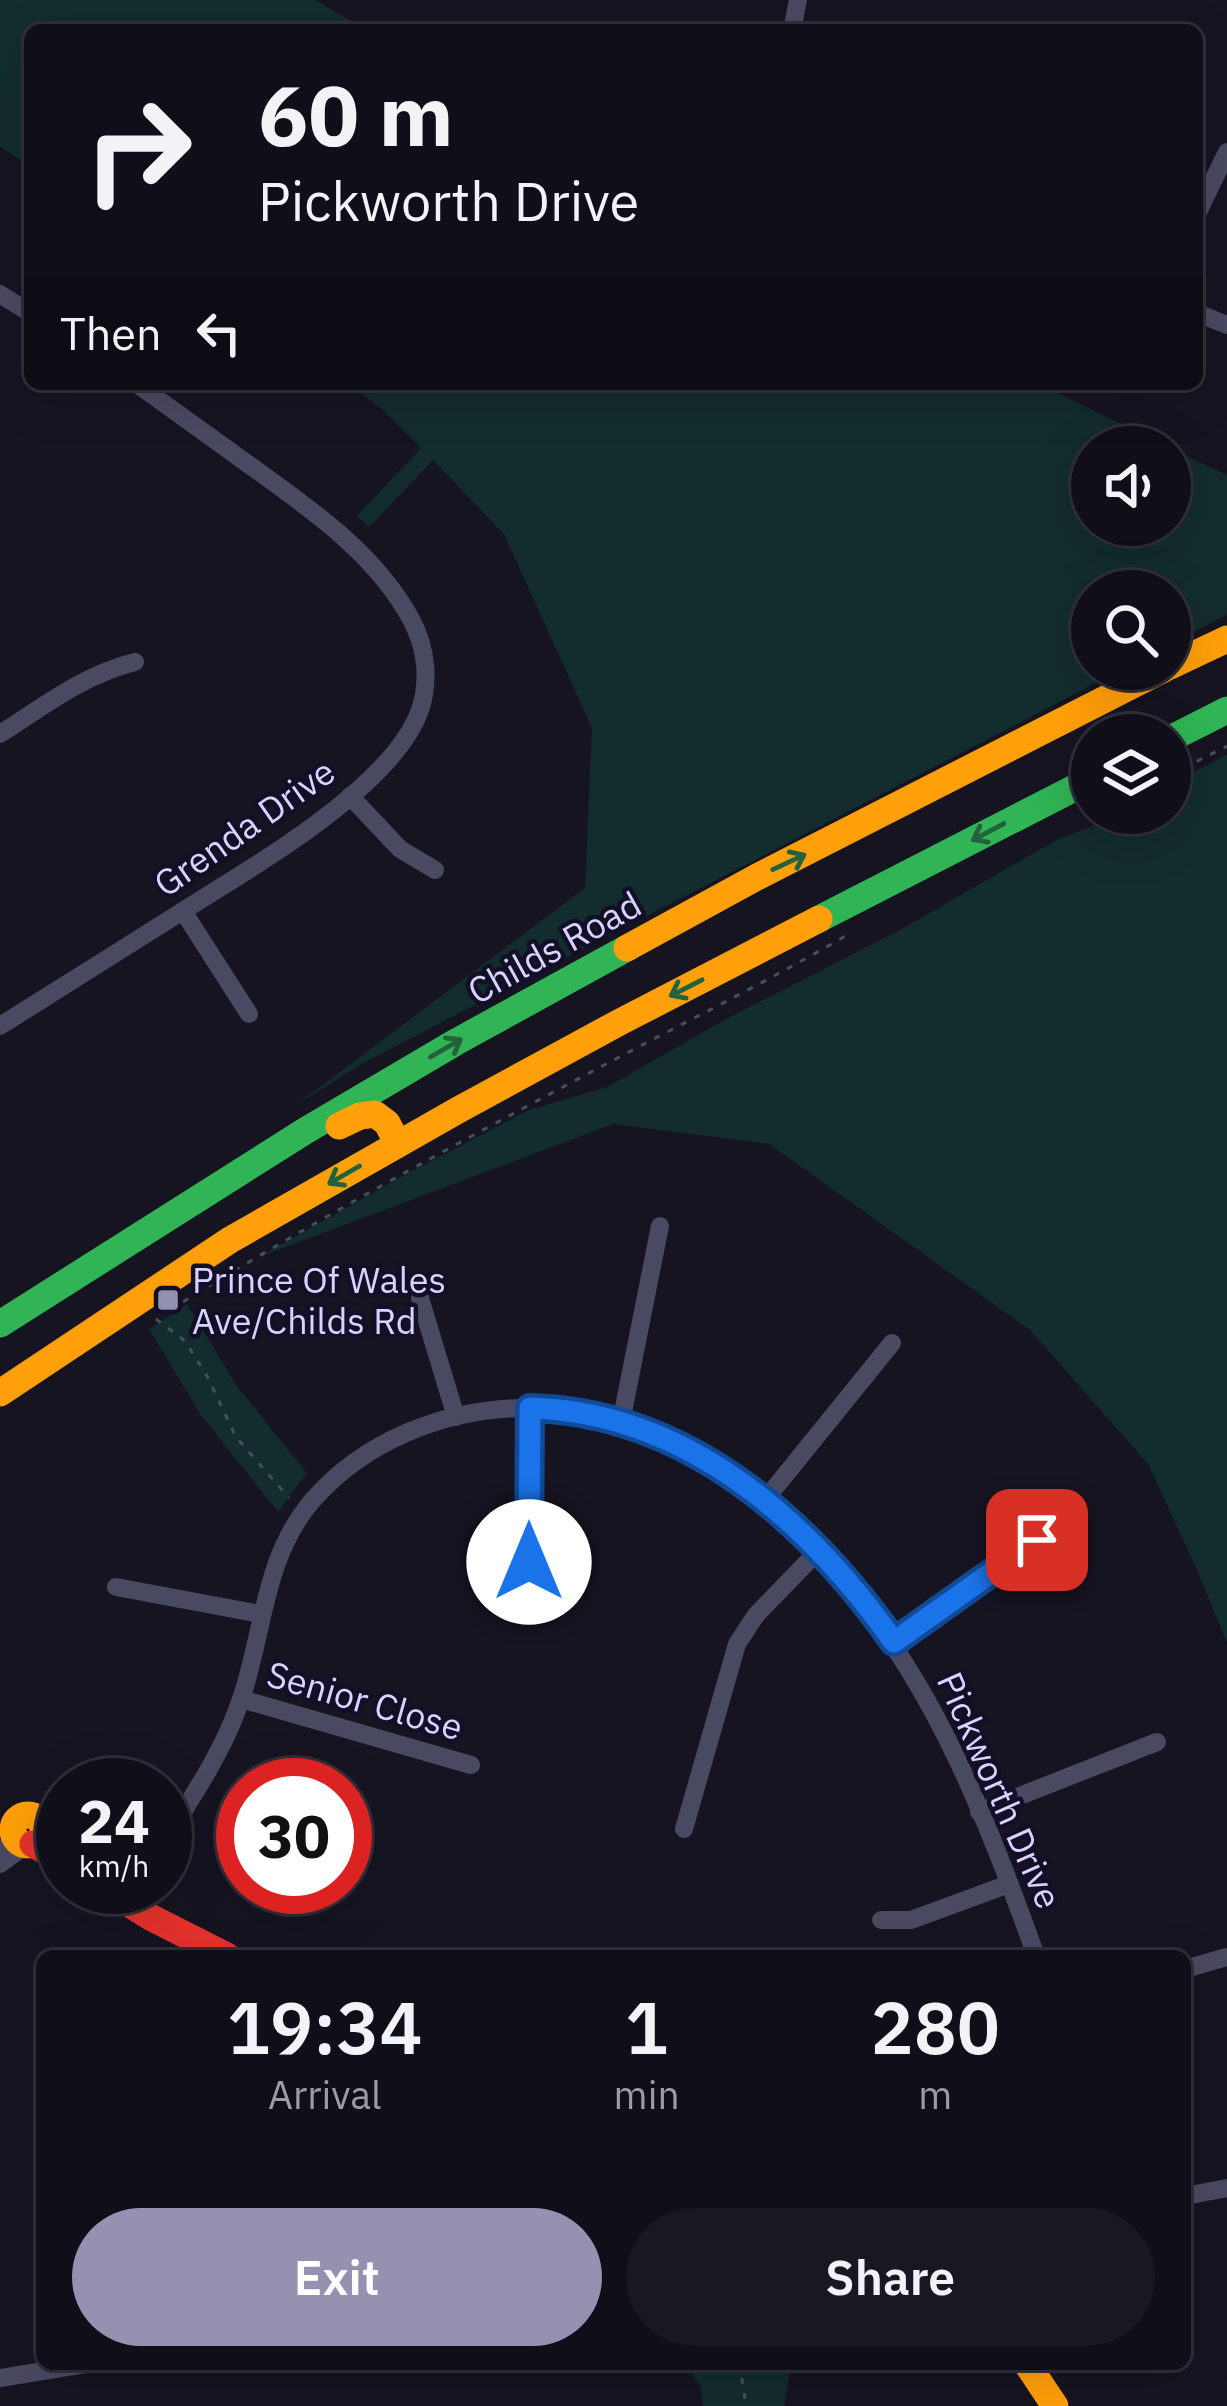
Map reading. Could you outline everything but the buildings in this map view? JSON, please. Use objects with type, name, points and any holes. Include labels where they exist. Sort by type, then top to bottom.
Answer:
[{"type":"main road","name":"Childs Road","points":[[1191,656],[1227,639]]},
{"type":"main road","name":"Childs Road","points":[[0,1324],[305,1131],[456,1042],[757,878],[1122,690]]},
{"type":"main road","points":[[1191,728],[1227,710]]},
{"type":"main road","points":[[0,1393],[230,1240],[398,1144],[620,1022],[1071,790]]},
{"type":"main road","points":[[134,1238],[202,1207],[364,1113],[385,1118],[398,1144]]},
{"type":"main road","points":[[154,1914],[214,1950]]},
{"type":"main road","points":[[1031,2370],[1055,2406]]},
{"type":"street","points":[[1203,202],[1227,152]]},
{"type":"street","name":"Grenda Drive","points":[[0,1026],[297,838],[350,796],[400,743],[420,710],[424,654],[413,623],[376,572],[328,523],[144,390]]},
{"type":"street","points":[[0,734],[99,673],[135,662]]},
{"type":"street","points":[[350,796],[400,849],[435,870]]},
{"type":"street","points":[[183,911],[249,1014]]},
{"type":"street","points":[[621,1422],[660,1226]]},
{"type":"street","points":[[420,1298],[456,1417]]},
{"type":"street","points":[[764,1501],[892,1343]]},
{"type":"street","points":[[529,1562],[530,1408]]},
{"type":"street","name":"Pickworth Drive","points":[[192,1797],[216,1759],[242,1699],[278,1558],[312,1501],[360,1458],[418,1429],[488,1411],[578,1411],[621,1422],[692,1451],[764,1501],[820,1550],[870,1608],[932,1707],[980,1812],[1034,1950]]},
{"type":"street","points":[[894,1642],[1069,1517]]},
{"type":"street","points":[[684,1829],[737,1644],[756,1616],[820,1550]]},
{"type":"street","points":[[116,1587],[261,1614]]},
{"type":"street","name":"Senior Close","points":[[242,1699],[471,1765]]},
{"type":"street","points":[[980,1812],[1157,1742]]},
{"type":"street","points":[[881,1920],[911,1920],[1009,1883]]},
{"type":"street","points":[[1191,1967],[1227,1957]]},
{"type":"street","points":[[1191,2195],[1227,2188]]},
{"type":"street","points":[[0,2378],[47,2370]]},
{"type":"path","points":[[1191,764],[1227,746]]},
{"type":"path","points":[[174,1308],[280,1242],[851,932]]},
{"type":"path","points":[[156,1319],[185,1341],[236,1437],[289,1498]]},
{"type":"path","points":[[740,2370],[746,2406]]},
{"type":"green space","points":[[0,0],[315,0],[357,24],[24,24],[24,162],[0,147]]},
{"type":"green space","points":[[356,390],[1051,390],[1126,426],[1071,426],[1071,546],[1191,546],[1191,458],[1227,475],[1227,615],[1191,633],[1191,570],[1071,570],[1071,690],[1082,690],[365,1062],[296,1105],[585,888],[592,728],[504,534],[433,460],[369,527],[357,516],[421,448]]},
{"type":"green space","points":[[1227,754],[1227,1643],[1148,1464],[1030,1330],[769,1144],[613,1124],[259,1257],[529,1110],[607,1087],[726,1019],[900,930],[1058,839],[1071,834],[1191,834],[1191,774]]},
{"type":"green space","points":[[187,1304],[237,1386],[307,1473],[278,1512],[200,1414],[149,1329]]},
{"type":"green space","points":[[689,2370],[790,2370],[784,2406],[703,2406],[700,2385]]},
{"type":"traffic: fast","points":[[1191,728],[1227,710]]},
{"type":"traffic: fast","points":[[819,919],[1071,790]]},
{"type":"traffic: fast","points":[[0,1324],[305,1131],[627,948]]},
{"type":"traffic: slow","points":[[1191,656],[1227,639]]},
{"type":"traffic: slow","points":[[627,948],[1123,690]]},
{"type":"traffic: slow","points":[[0,1393],[230,1240],[460,1109],[819,919]]},
{"type":"traffic: slow","points":[[339,1126],[375,1114],[387,1123],[398,1144]]},
{"type":"traffic: slow","points":[[28,1815],[39,1819],[43,1830],[39,1841],[28,1845],[17,1841],[13,1830],[17,1819],[28,1815]]},
{"type":"traffic: slow","points":[[1031,2370],[1055,2406]]},
{"type":"traffic: jam","points":[[146,1914],[215,1950]]},
{"type":"place","name":"Prince Of Wales Ave/Childs Rd","points":[[168,1300]]},
{"type":"route","points":[[529,1562],[530,1408],[599,1415],[671,1441],[722,1469],[820,1550],[894,1642],[1037,1540]]}]
